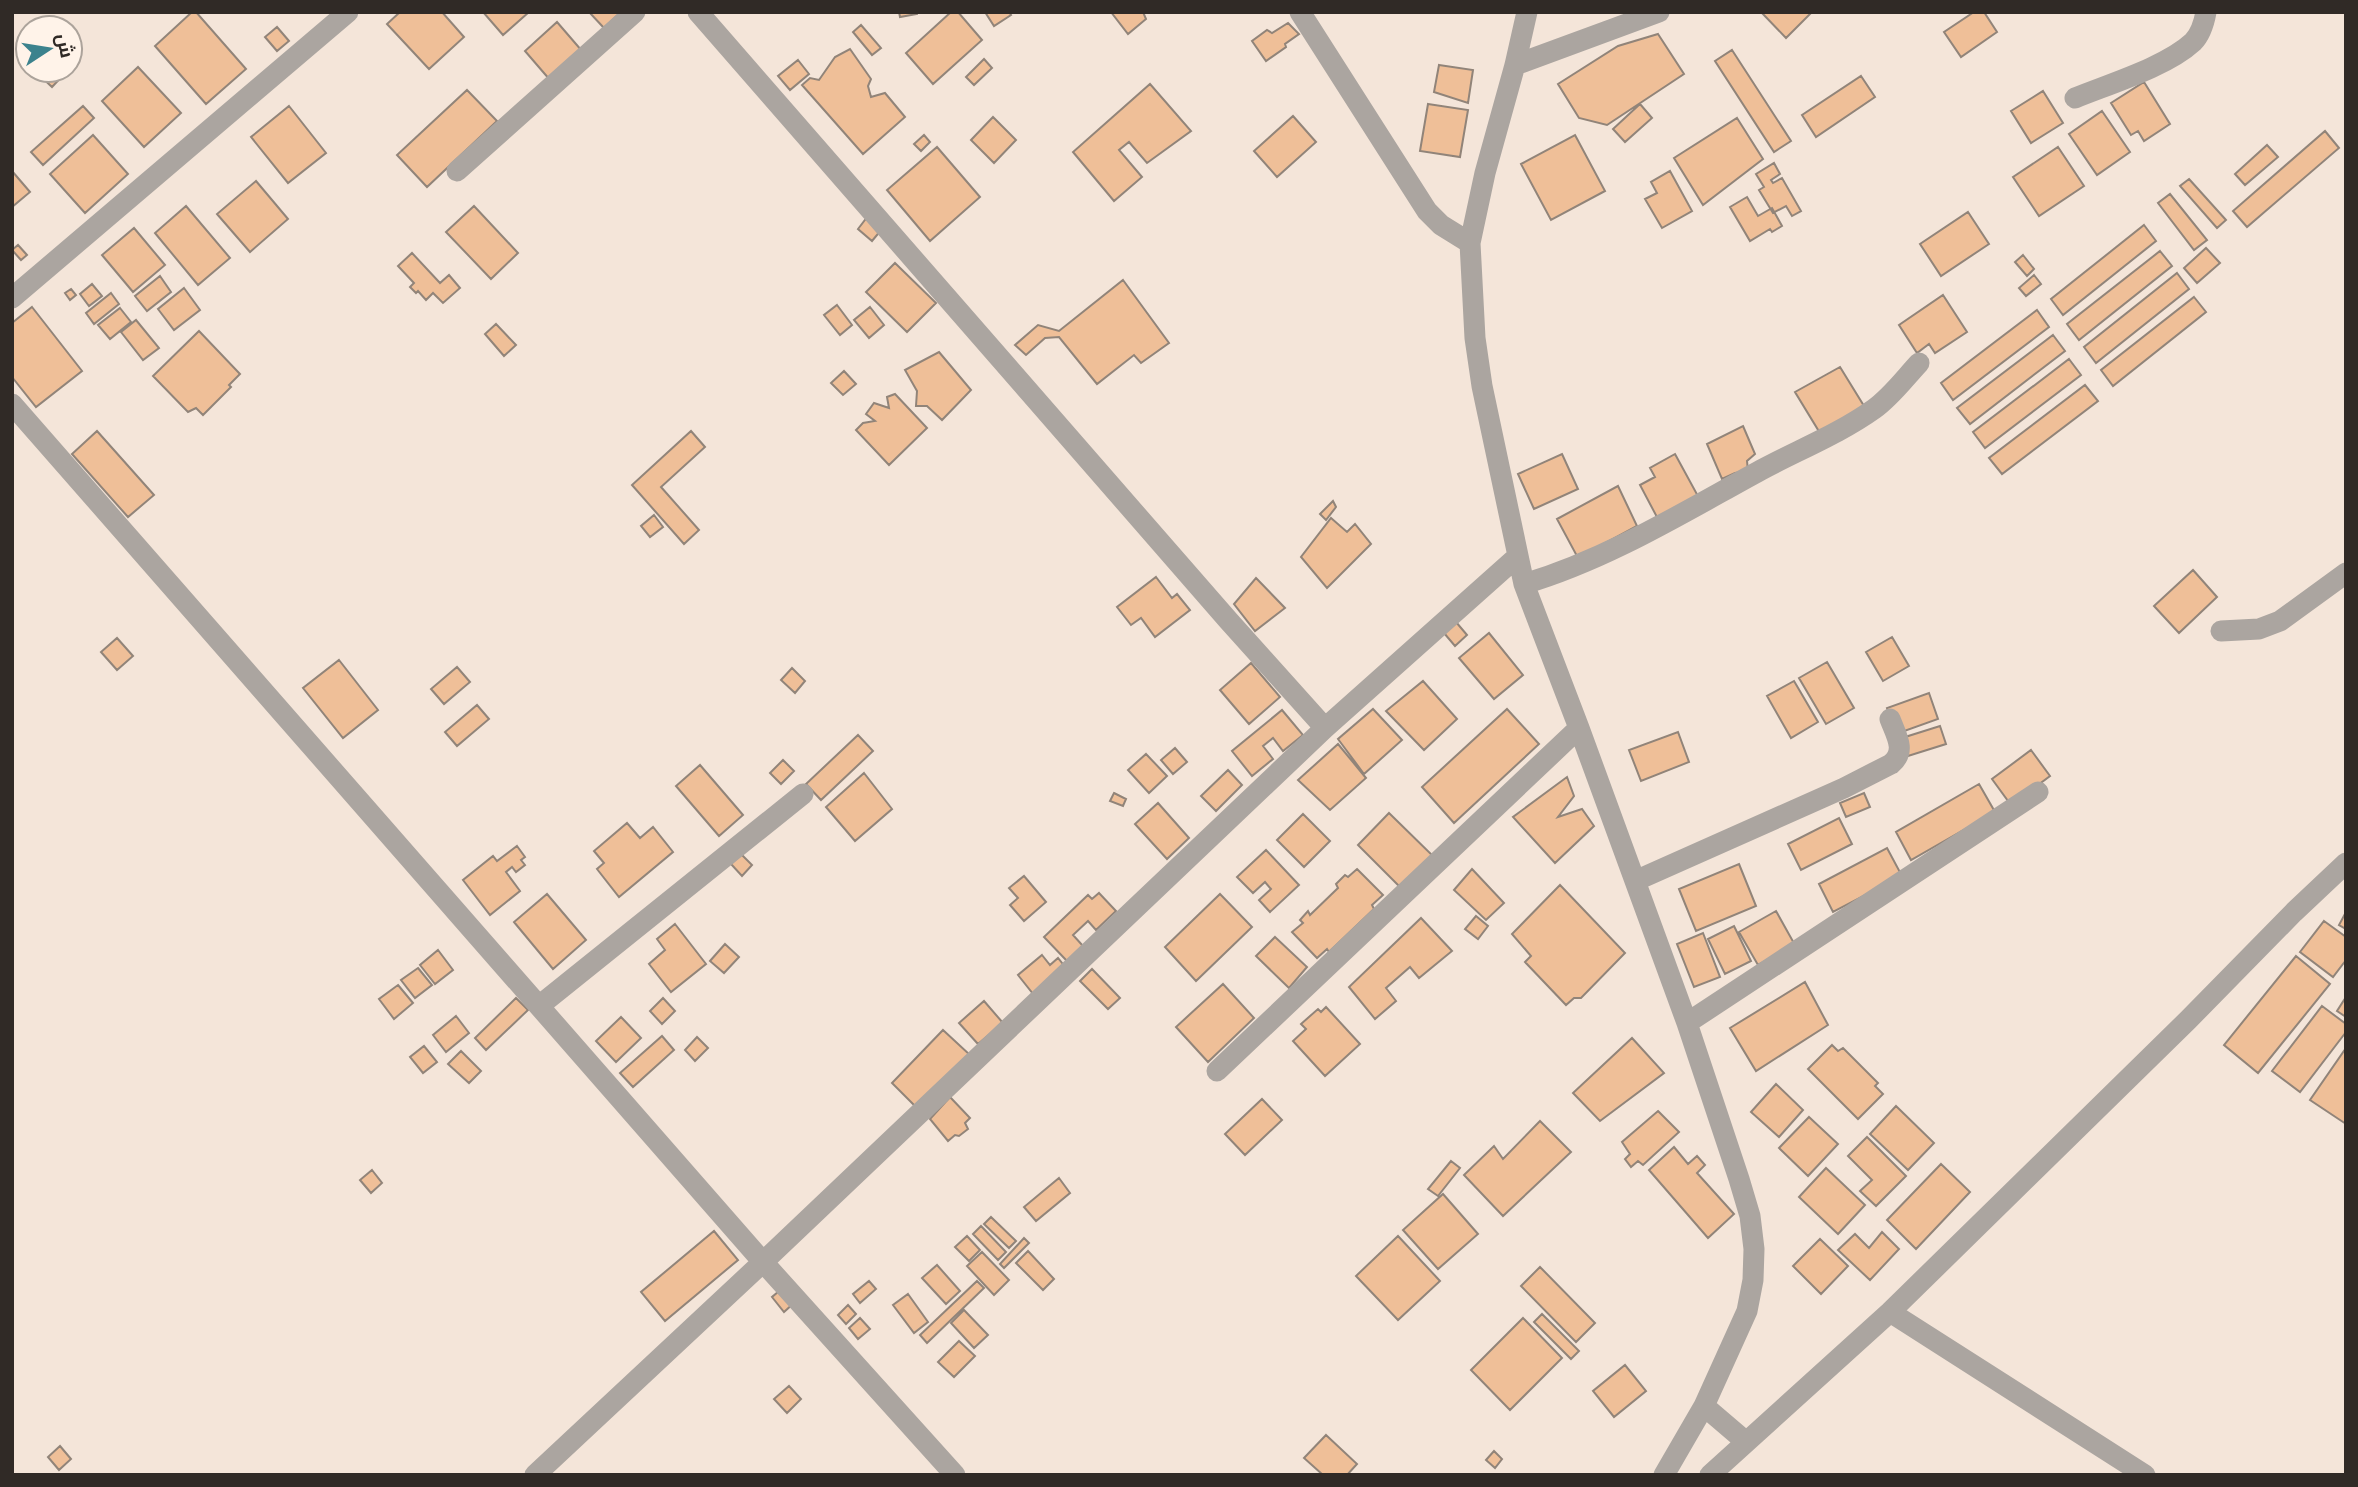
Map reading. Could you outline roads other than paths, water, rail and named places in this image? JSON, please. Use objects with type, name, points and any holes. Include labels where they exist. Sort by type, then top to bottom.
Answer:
[{"type":"street","points":[[12,298],[348,12]]},
{"type":"street","points":[[457,171],[635,12]]},
{"type":"street","points":[[698,12],[1325,728]]},
{"type":"street","points":[[1300,12],[1344,77],[1427,211],[1441,225],[1470,243]]},
{"type":"street","points":[[1527,12],[1485,173],[1470,243],[1475,338],[1482,386],[1524,584],[1687,1023],[1750,1216],[1754,1249],[1753,1280],[1747,1311],[1704,1406],[1664,1475]]},
{"type":"street","points":[[1515,65],[1659,12]]},
{"type":"street","points":[[2075,98],[2176,54],[2194,41],[2202,28],[2206,12]]},
{"type":"street","points":[[1524,584],[1564,572],[1605,553],[1821,441],[1876,408],[1920,363]]},
{"type":"street","points":[[12,404],[764,1262],[955,1475]]},
{"type":"street","points":[[535,1475],[764,1262],[1325,728],[1518,556]]},
{"type":"street","points":[[2221,631],[2259,629],[2280,621],[2346,573]]},
{"type":"street","points":[[1635,881],[1844,788],[1891,764],[1897,759],[1900,746],[1890,719]]},
{"type":"street","points":[[1217,1072],[1579,728]]},
{"type":"street","points":[[1687,1023],[2038,792]]},
{"type":"street","points":[[539,1006],[803,794]]},
{"type":"street","points":[[1710,1475],[1890,1312],[2346,863]]},
{"type":"street","points":[[1890,1312],[2145,1475]]},
{"type":"street","points":[[1704,1406],[1745,1441]]}]
